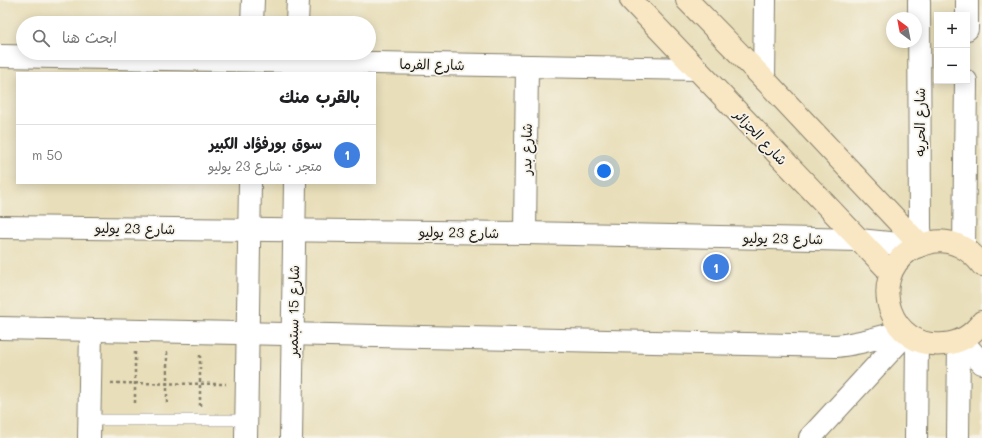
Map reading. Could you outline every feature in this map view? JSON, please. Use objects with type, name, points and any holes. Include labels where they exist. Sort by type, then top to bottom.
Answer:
[{"type":"main road","name":"شارع الجزائر","points":[[631,0],[891,273]]},
{"type":"main road","points":[[687,0],[764,79],[920,245]]},
{"type":"main road","points":[[982,265],[971,248],[936,241],[920,245],[910,250],[896,264],[891,273],[887,298],[895,321],[909,335],[927,344],[948,344],[966,340],[982,322]]},
{"type":"street","points":[[252,16],[253,0]]},
{"type":"street","points":[[298,0],[298,16]]},
{"type":"street","points":[[764,79],[765,0]]},
{"type":"street","name":"شارع الحريه","points":[[919,0],[920,245]]},
{"type":"street","points":[[967,0],[967,12]]},
{"type":"street","name":"شارع الفرما","points":[[0,56],[16,56]]},
{"type":"street","name":"شارع الفرما","points":[[168,60],[697,69]]},
{"type":"street","name":"شارع بدر","points":[[525,233],[527,66]]},
{"type":"street","points":[[966,84],[971,248]]},
{"type":"street","points":[[246,429],[250,184]]},
{"type":"street","name":"شارع 15 سبتمبر","points":[[291,438],[295,184]]},
{"type":"street","name":"شارع 23 يوليو","points":[[0,227],[525,233],[859,240],[920,245]]},
{"type":"street","points":[[0,328],[836,346],[909,335]]},
{"type":"street","points":[[89,429],[91,330]]},
{"type":"street","points":[[810,438],[909,335]]},
{"type":"street","points":[[909,335],[916,438]]},
{"type":"street","points":[[966,340],[982,363]]},
{"type":"street","points":[[958,438],[966,340]]},
{"type":"lane","points":[[89,429],[135,420],[200,420],[246,429]]},
{"type":"path","points":[[134,331],[135,420]]},
{"type":"path","points":[[166,331],[167,420]]},
{"type":"path","points":[[200,332],[200,420]]},
{"type":"path","points":[[90,382],[247,385]]},
{"type":"place","name":"سوق بورفؤاد الكبير","points":[[716,267]]}]
